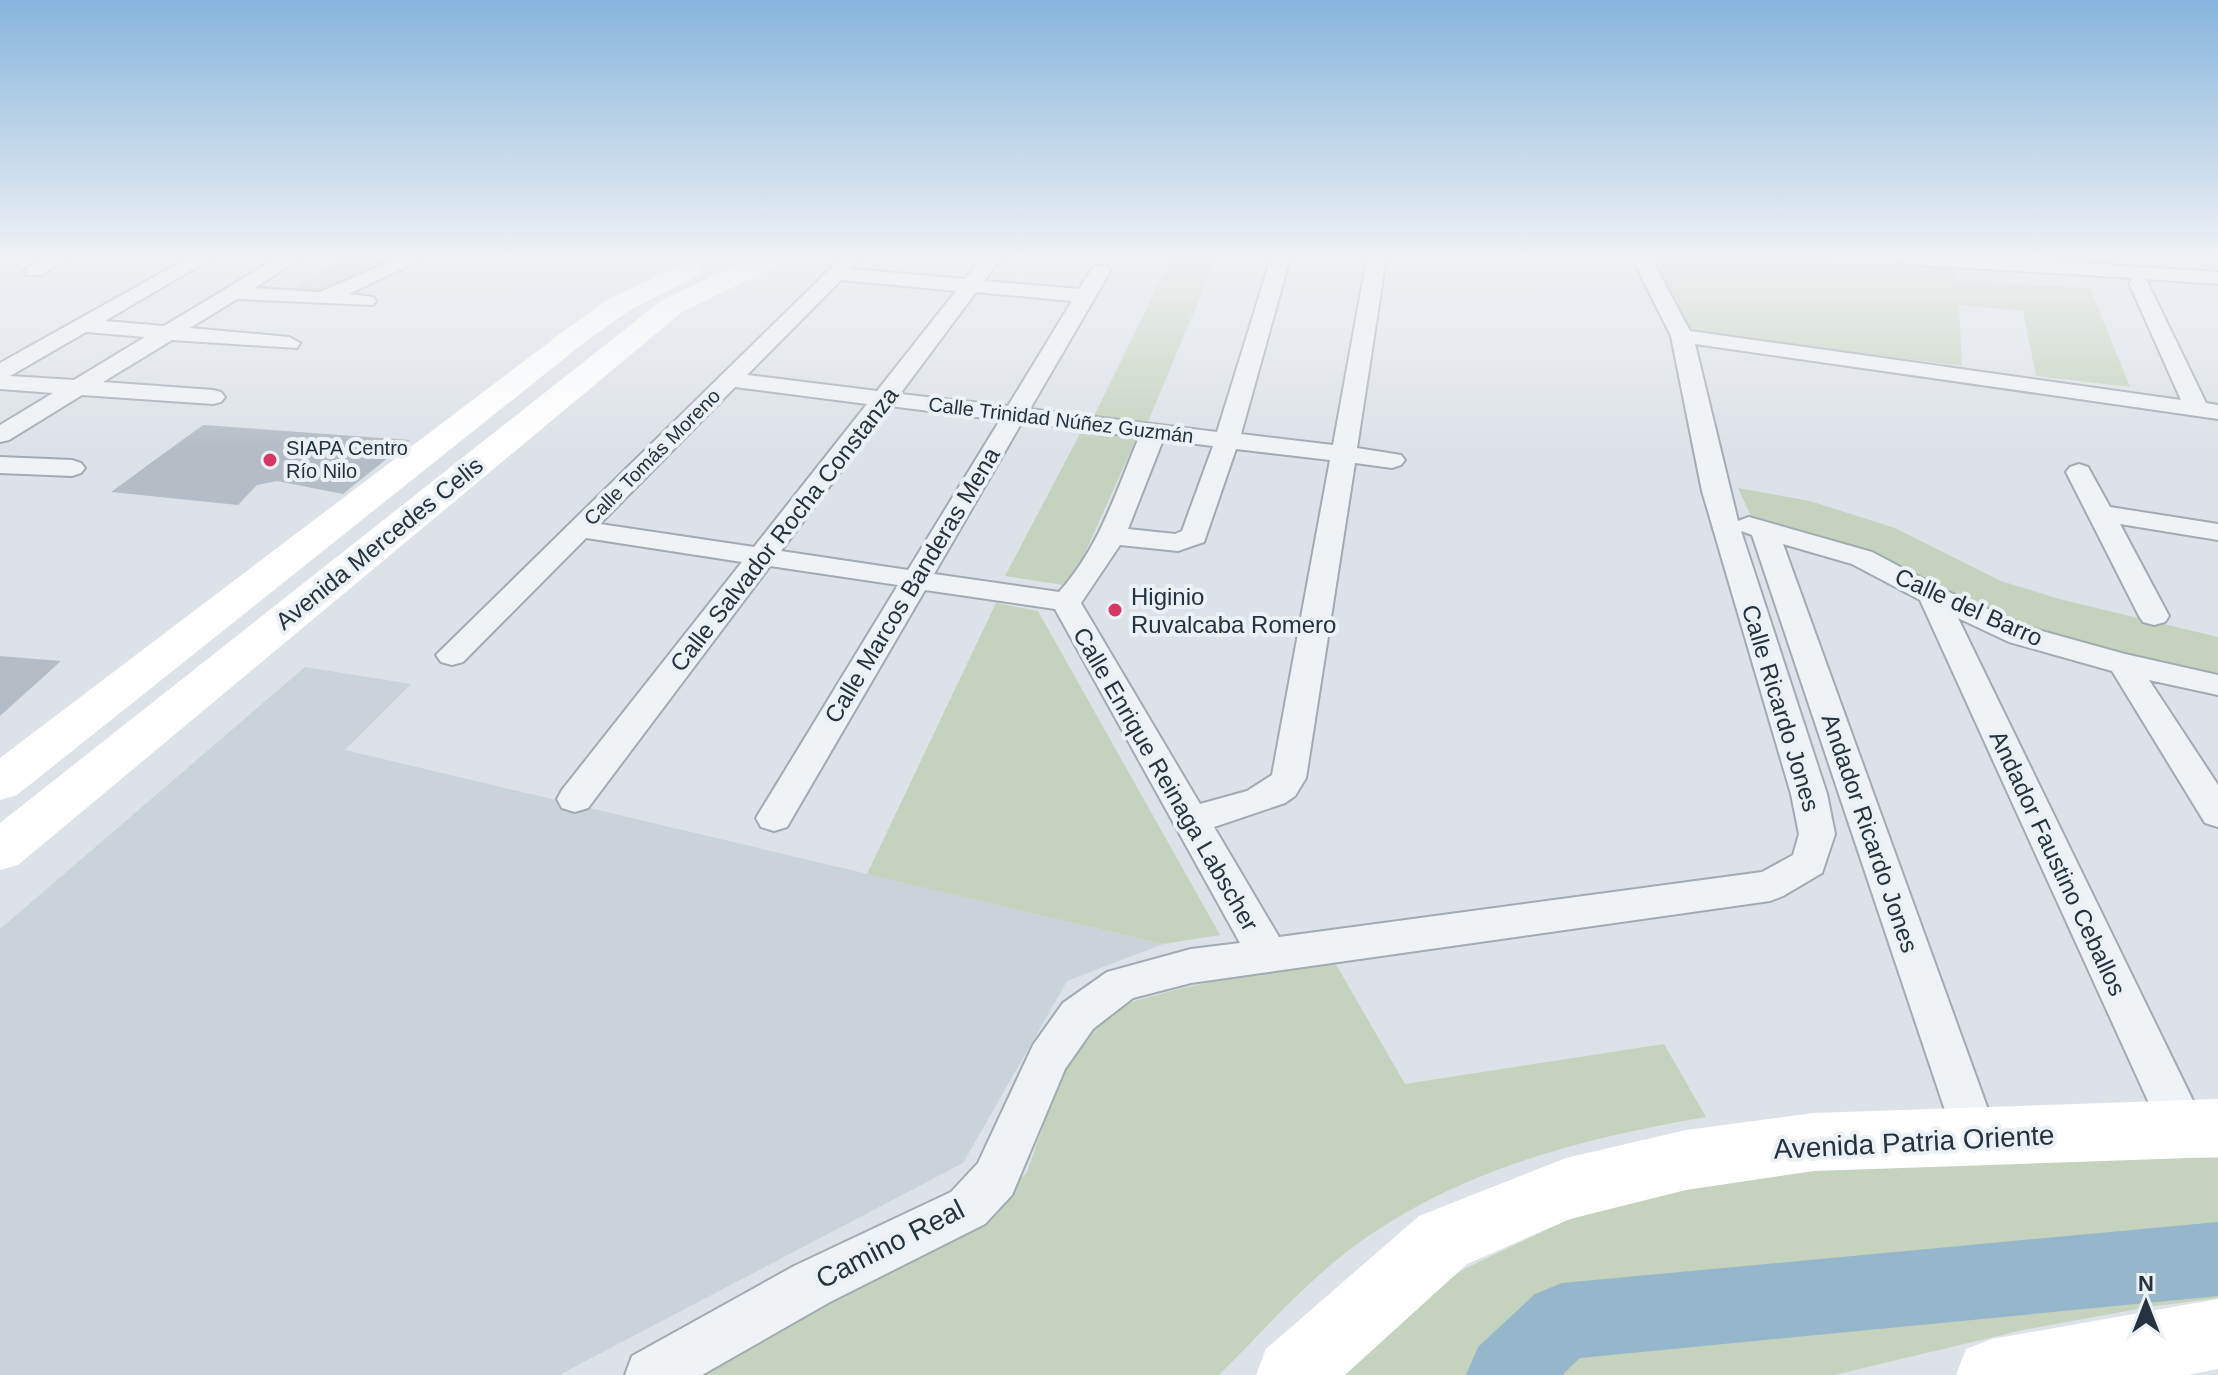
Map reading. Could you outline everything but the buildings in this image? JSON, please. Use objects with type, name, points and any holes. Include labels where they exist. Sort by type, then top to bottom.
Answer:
[{"type":"main road","name":"Avenida Mercedes Celis","points":[[0,783],[596,322]]},
{"type":"main road","name":"Avenida Mercedes Celis","points":[[0,851],[652,322]]},
{"type":"main road","points":[[0,839],[166,696],[183,676],[183,665],[175,645]]},
{"type":"main road","name":"Avenida Patria Oriente","points":[[1292,1375],[1443,1240],[1566,1189],[1686,1160],[1814,1142],[2201,1129]]},
{"type":"main road","points":[[1992,1375],[2096,1366],[2218,1334]]},
{"type":"street","points":[[0,372],[91,322]]},
{"type":"street","points":[[0,435],[186,322]]},
{"type":"street","name":"Calle Tomás Moreno","points":[[452,655],[788,322]]},
{"type":"street","name":"Calle Salvador Rocha Constanza","points":[[575,799],[942,322]]},
{"type":"street","name":"Calle Marcos Banderas Mena","points":[[774,818],[1069,322]]},
{"type":"street","points":[[1109,535],[1178,543],[1192,539],[1227,440],[1262,322]]},
{"type":"street","points":[[1191,820],[1272,795],[1285,786],[1289,778],[1366,322]]},
{"type":"street","name":"Calle Ricardo Jones","points":[[1268,955],[1770,886],[1809,863],[1817,834],[1809,794],[1723,517],[1682,336],[1675,322]]},
{"type":"street","points":[[2160,322],[2208,411]]},
{"type":"street","points":[[84,326],[289,343]]},
{"type":"street","points":[[1682,336],[2208,411]]},
{"type":"street","name":"Calle Trinidad Núñez Guzmán","points":[[730,380],[1392,460]]},
{"type":"street","points":[[0,382],[67,394]]},
{"type":"street","points":[[0,396],[67,394],[203,404]]},
{"type":"street","points":[[579,529],[1066,602],[1084,583],[1109,535],[1154,431]]},
{"type":"street","points":[[0,465],[72,468]]},
{"type":"street","points":[[2079,472],[2154,616]]},
{"type":"street","points":[[2100,513],[2218,532]]},
{"type":"street","name":"Calle del Barro","points":[[1723,517],[1862,558],[1932,595],[2020,635],[2123,664],[2218,685]]},
{"type":"street","name":"Andador Ricardo Jones","points":[[1764,529],[1975,1137]]},
{"type":"street","name":"Andador Faustino Ceballos","points":[[1932,595],[2201,1129]]},
{"type":"street","name":"Calle Enrique Reinaga Labscher","points":[[1066,602],[1268,955]]},
{"type":"street","points":[[2123,664],[2218,814]]},
{"type":"street","name":"Camino Real","points":[[651,1375],[812,1284],[968,1208],[995,1179],[1048,1058],[1078,1016],[1121,984],[1191,966],[1268,955]]},
{"type":"shaded area","points":[[305,667],[411,684],[345,750],[1163,944],[1067,981],[963,1163],[559,1375],[0,1375],[0,929]]},
{"type":"green space","points":[[1140,322],[1190,322],[1147,424],[1093,418]]},
{"type":"green space","points":[[1681,322],[1960,322],[1962,366],[1686,331]]},
{"type":"green space","points":[[2025,322],[2104,322],[2130,387],[2036,376]]},
{"type":"green space","points":[[1083,428],[1138,435],[1070,586],[1005,576]]},
{"type":"green space","points":[[1738,488],[1810,501],[1895,528],[2001,581],[2059,599],[2218,637],[2218,673],[2091,645],[1998,616],[1858,549],[1751,516]]},
{"type":"green space","points":[[996,603],[1038,611],[1220,935],[1163,944],[867,874]]},
{"type":"green space","points":[[1334,961],[1405,1084],[1664,1044],[1706,1117],[1550,1152],[1451,1189],[1404,1213],[1360,1242],[1318,1276],[1219,1375],[703,1375],[830,1299],[994,1210],[1027,1172],[1071,1047],[1096,1019],[1127,1003],[1179,989],[1259,971]]},
{"type":"green space","points":[[1925,1158],[2218,1158],[2218,1298],[2023,1330],[1834,1375],[1338,1375],[1395,1318],[1464,1269],[1565,1221],[1648,1196],[1765,1169]]},
{"type":"waterway","points":[[1506,1375],[1562,1321],[2218,1259]]},
{"type":"place","name":"SIAPA Centro Río Nilo","points":[[270,460]]},
{"type":"place","name":"Higinio Ruvalcaba Romero","points":[[1115,610]]}]
